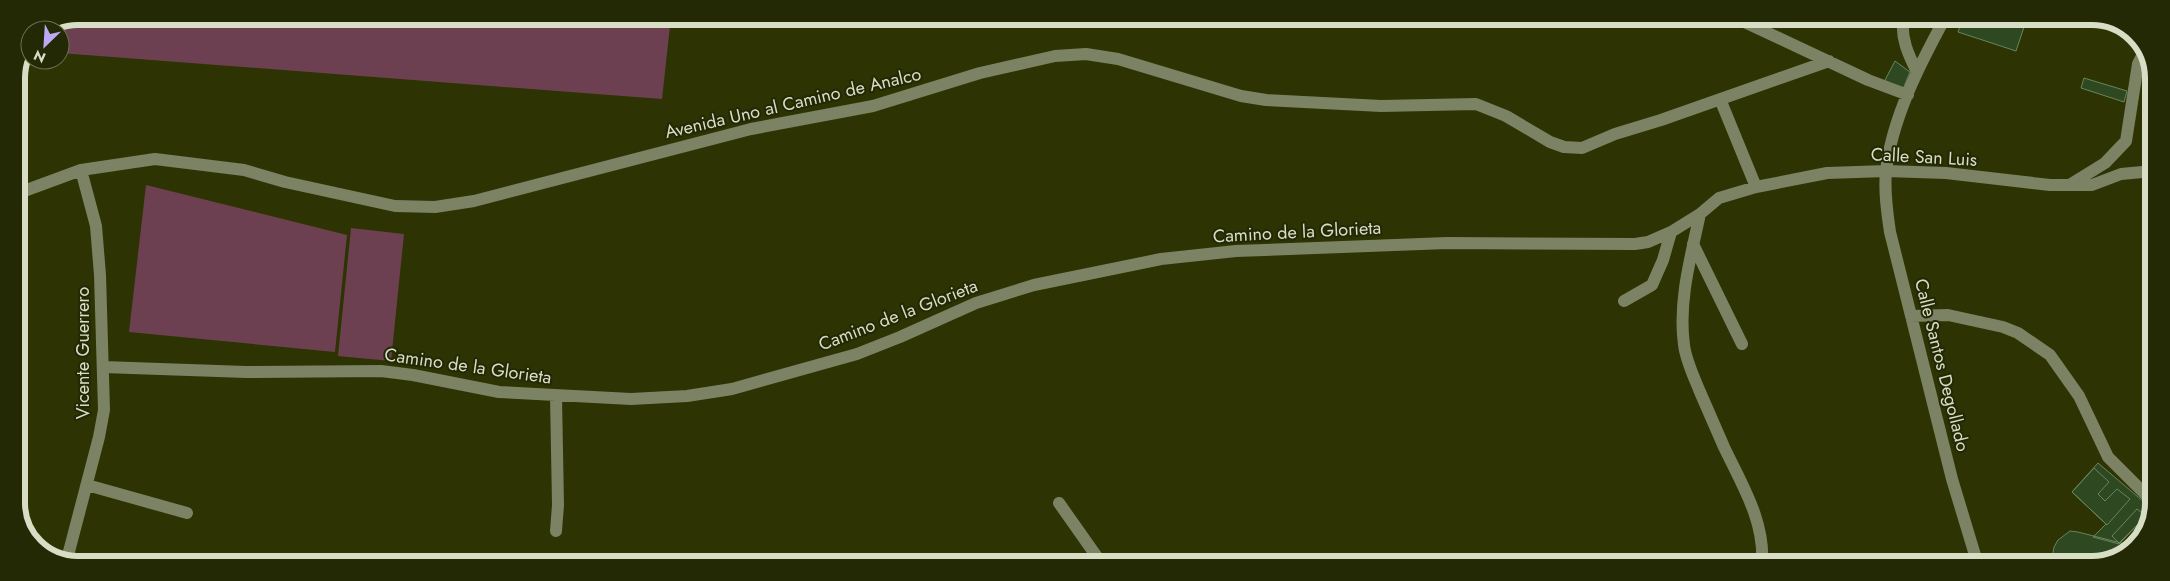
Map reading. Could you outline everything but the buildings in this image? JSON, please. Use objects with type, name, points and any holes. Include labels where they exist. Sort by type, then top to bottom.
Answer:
[{"type":"street","points":[[1761,25],[1868,80],[1908,95]]},
{"type":"street","points":[[1902,25],[1905,47],[1917,72]]},
{"type":"street","name":"Calle Santos Degollado","points":[[1941,25],[1917,72],[1894,136],[1886,171],[1887,212],[1890,232],[1952,479],[1975,556]]},
{"type":"street","name":"Avenida Uno al Camino de Analco","points":[[25,191],[81,170],[156,160],[244,170],[285,182],[395,206],[435,207],[474,201],[751,129],[873,106],[980,74],[1055,56],[1086,54],[1118,59],[1241,96],[1266,100],[1381,106],[1476,104],[1506,116],[1550,142],[1564,147],[1582,148],[1615,134],[1661,120],[1829,61]]},
{"type":"street","points":[[2069,185],[2105,163],[2126,141],[2138,64],[2141,58]]},
{"type":"street","points":[[1720,99],[1756,187]]},
{"type":"street","name":"Vicente Guerrero","points":[[68,555],[99,437],[104,410],[96,226],[81,170]]},
{"type":"street","name":"Calle San Luis","points":[[1700,214],[1719,198],[1756,187],[1827,173],[1886,171],[1946,172],[2050,185],[2069,185],[2092,184],[2121,174],[2145,172]]},
{"type":"street","points":[[1700,214],[1684,297],[1684,346],[1691,371],[1754,512],[1763,548],[1762,556]]},
{"type":"street","name":"Camino de la Glorieta","points":[[103,367],[246,372],[381,372],[413,375],[499,392],[631,399],[687,396],[732,388],[856,354],[900,337],[976,303],[1009,292],[1034,285],[1161,259],[1236,251],[1447,243],[1635,244],[1648,242],[1671,232],[1700,214]]},
{"type":"street","points":[[1624,300],[1652,285],[1663,260],[1671,232]]},
{"type":"street","points":[[1693,244],[1742,344]]},
{"type":"street","points":[[1911,316],[1948,315],[2003,327],[2018,333],[2050,355],[2079,396],[2108,457],[2145,494]]},
{"type":"street","points":[[556,396],[558,504],[556,532]]},
{"type":"street","points":[[87,485],[187,513]]},
{"type":"street","points":[[1059,503],[1096,556]]},
{"type":"shaded area","points":[[670,25],[662,99],[70,54],[70,26]]},
{"type":"shaded area","points":[[146,185],[347,235],[335,352],[129,332]]},
{"type":"shaded area","points":[[351,228],[404,234],[391,361],[338,356]]}]
